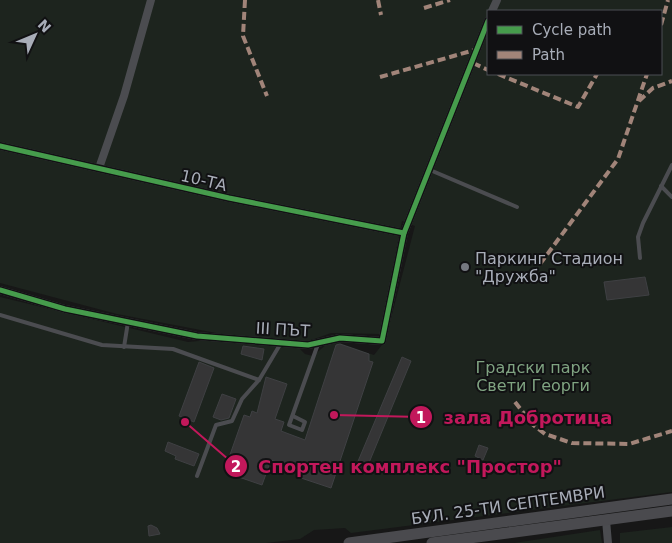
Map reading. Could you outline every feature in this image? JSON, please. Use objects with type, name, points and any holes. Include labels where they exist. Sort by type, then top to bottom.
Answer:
[{"type":"main road","name":"БУЛ. 25-ТИ СЕПТЕМВРИ","points":[[349,543],[672,499]]},
{"type":"main road","name":"БУЛ. 25-ТИ СЕПТЕМВРИ","points":[[432,543],[672,511]]},
{"type":"street","points":[[99,168],[124,96],[151,0]]},
{"type":"street","name":"ІІІ ПЪТ","points":[[0,290],[64,309],[198,336],[281,343],[318,344],[340,338],[382,341],[404,233],[487,25]]},
{"type":"street","name":"10-ТА","points":[[0,146],[229,198],[404,233]]},
{"type":"street","points":[[606,520],[608,543]]},
{"type":"lane","points":[[640,258],[638,237],[672,165]]},
{"type":"lane","points":[[430,170],[517,207]]},
{"type":"lane","points":[[661,186],[672,197]]},
{"type":"lane","points":[[0,315],[102,345],[173,349],[259,380]]},
{"type":"lane","points":[[124,347],[128,322]]},
{"type":"lane","points":[[197,476],[216,425],[232,422],[242,399],[259,380],[281,343]]},
{"type":"lane","points":[[292,416],[305,422],[302,430],[289,425],[292,416],[318,344]]},
{"type":"green space","name":"Градски парк Свети Георги","points":[[0,0],[672,0],[672,492],[351,533],[345,528],[314,530],[300,539],[266,543],[0,543],[0,297],[188,342],[209,340],[299,348],[305,354],[313,356],[328,343],[337,342],[374,355],[385,341],[415,226],[402,221],[380,334],[331,333],[306,342],[237,337],[117,314],[0,283]]},
{"type":"green space","points":[[672,527],[672,543],[620,543],[620,533]]},
{"type":"green space","points":[[600,530],[602,543],[514,543]]},
{"type":"building","points":[[645,277],[649,295],[607,300],[604,282]]},
{"type":"building","points":[[340,344],[369,354],[369,361],[373,362],[331,488],[298,477],[301,470],[271,460],[262,485],[230,474],[232,468],[226,466],[244,415],[250,417],[252,411],[257,413],[266,377],[287,384],[275,419],[284,422],[281,431],[305,440],[336,345]]},
{"type":"building","points":[[243,346],[264,349],[262,360],[241,354]]},
{"type":"building","points":[[402,357],[411,361],[366,470],[356,466]]},
{"type":"building","points":[[199,362],[214,368],[194,422],[179,416]]},
{"type":"building","points":[[222,394],[236,399],[229,418],[221,420],[213,417]]},
{"type":"building","points":[[168,442],[199,454],[194,466],[175,459],[176,456],[165,451]]},
{"type":"building","points":[[479,445],[488,448],[483,460],[475,456]]},
{"type":"building","points":[[151,525],[157,528],[160,534],[149,536],[148,526]]},
{"type":"marked path","points":[[245,0],[243,36],[267,96]]},
{"type":"marked path","points":[[378,0],[381,15]]},
{"type":"marked path","points":[[424,8],[450,0]]},
{"type":"marked path","points":[[662,21],[668,0]]},
{"type":"marked path","points":[[380,77],[478,49]]},
{"type":"marked path","points":[[473,63],[487,70]]},
{"type":"marked path","points":[[500,75],[578,107],[596,75]]},
{"type":"marked path","points":[[540,264],[618,159],[647,75]]},
{"type":"marked path","points":[[639,101],[653,88],[672,81]]},
{"type":"marked path","points":[[515,402],[532,424],[545,434],[572,443],[629,444],[672,431]]},
{"type":"cycle path","points":[[0,290],[65,309],[197,336],[308,345],[340,338],[382,341],[404,233],[487,24]]},
{"type":"cycle path","points":[[0,146],[229,198],[404,233]]},
{"type":"place","name":"Паркинг Стадион \"Дружба\"","points":[[465,267]]},
{"type":"place","name":"зала Добротица","points":[[334,415]]},
{"type":"place","name":"Спортен комплекс \"Простор\"","points":[[185,422]]}]
